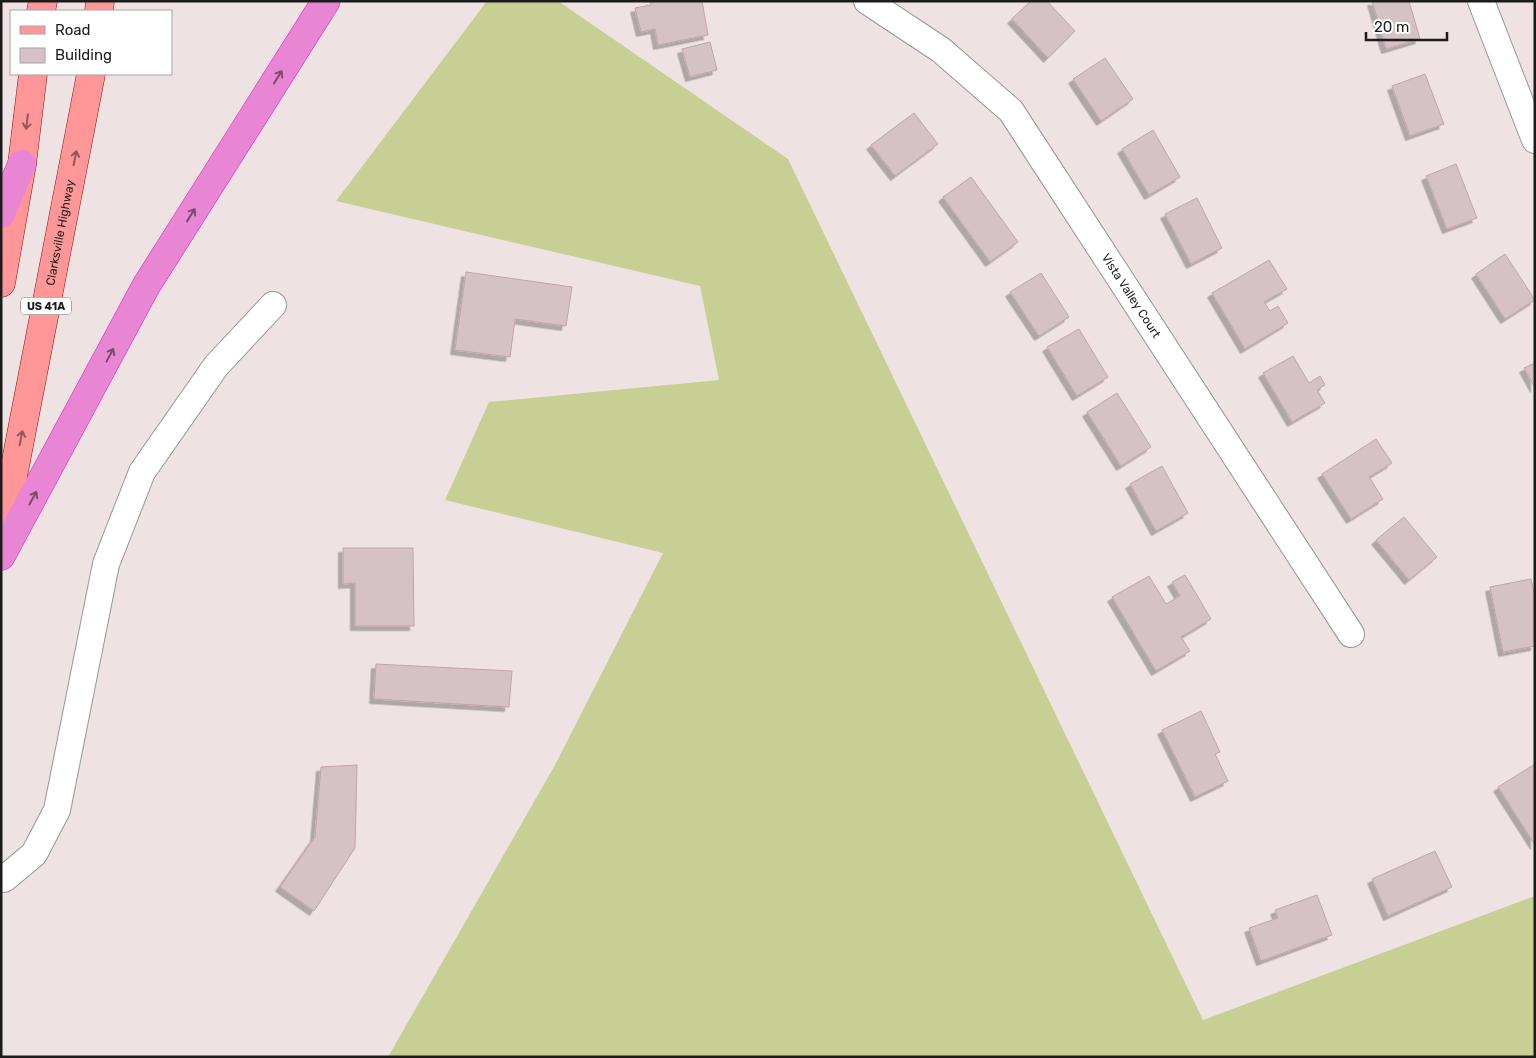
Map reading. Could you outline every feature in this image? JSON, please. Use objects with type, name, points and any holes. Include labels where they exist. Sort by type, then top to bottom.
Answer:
[{"type":"highway","points":[[1,556],[146,286],[326,1]]},
{"type":"highway","points":[[1,214],[22,164]]},
{"type":"main road","points":[[1,283],[22,164],[33,75]]},
{"type":"main road","name":"Clarksville Highway","points":[[1,538],[91,75]]},
{"type":"street","name":"Vista Valley Court","points":[[867,1],[941,50],[1011,111],[1351,634]]},
{"type":"street","points":[[1481,1],[1535,140]]},
{"type":"street","points":[[1,878],[4,879],[34,854],[57,810],[106,564],[142,472],[216,366],[273,305]]},
{"type":"green space","points":[[487,1],[558,1],[788,159],[1203,1020],[1535,896],[1535,1057],[388,1057],[555,765],[663,553],[445,500],[489,402],[719,380],[700,286],[336,201]]},
{"type":"building","points":[[650,1],[702,1],[708,35],[658,45],[655,29],[641,32],[635,8],[651,5]]},
{"type":"building","points":[[1031,1],[1047,1],[1075,31],[1048,58],[1012,19]]},
{"type":"building","points":[[1372,1],[1409,1],[1420,39],[1386,49]]},
{"type":"building","points":[[710,42],[717,70],[690,77],[682,49]]},
{"type":"building","points":[[1105,58],[1133,99],[1101,121],[1073,79]]},
{"type":"building","points":[[1425,74],[1444,124],[1410,136],[1392,86]]},
{"type":"building","points":[[914,113],[938,144],[895,176],[871,145]]},
{"type":"building","points":[[1153,130],[1180,177],[1149,195],[1122,149]]},
{"type":"building","points":[[1456,164],[1477,218],[1447,229],[1426,176]]},
{"type":"building","points":[[971,177],[1018,242],[990,262],[943,197]]},
{"type":"building","points":[[1197,198],[1222,248],[1191,264],[1165,214]]},
{"type":"building","points":[[1505,254],[1535,300],[1505,319],[1476,274]]},
{"type":"building","points":[[1269,260],[1287,289],[1264,302],[1270,311],[1278,306],[1288,323],[1245,349],[1212,293]]},
{"type":"building","points":[[466,272],[572,287],[566,326],[515,319],[510,357],[455,350]]},
{"type":"building","points":[[1041,273],[1069,317],[1039,336],[1010,292]]},
{"type":"building","points":[[1079,329],[1108,377],[1077,396],[1047,347]]},
{"type":"building","points":[[1293,356],[1309,383],[1320,376],[1325,385],[1317,390],[1325,403],[1292,422],[1263,373]]},
{"type":"building","points":[[1535,363],[1535,388],[1524,368]]},
{"type":"building","points":[[1117,393],[1151,447],[1121,466],[1087,412]]},
{"type":"building","points":[[1376,439],[1392,463],[1369,477],[1383,499],[1351,519],[1322,474]]},
{"type":"building","points":[[1162,466],[1188,513],[1156,531],[1130,484]]},
{"type":"building","points":[[1404,517],[1437,557],[1409,580],[1376,540]]},
{"type":"building","points":[[343,548],[413,548],[414,626],[355,626],[355,583],[343,584]]},
{"type":"building","points":[[1185,575],[1211,619],[1181,637],[1190,651],[1156,671],[1112,597],[1149,576],[1166,604],[1180,596],[1172,582]]},
{"type":"building","points":[[1531,579],[1535,597],[1535,646],[1503,652],[1490,587]]},
{"type":"building","points":[[376,664],[512,671],[509,707],[374,699]]},
{"type":"building","points":[[1201,711],[1220,752],[1215,754],[1228,781],[1195,797],[1162,730]]},
{"type":"building","points":[[1535,764],[1535,845],[1498,787]]},
{"type":"building","points":[[357,765],[355,848],[314,911],[280,887],[315,837],[321,767]]},
{"type":"building","points":[[1435,851],[1452,887],[1388,916],[1372,879]]},
{"type":"building","points":[[1317,895],[1332,935],[1261,961],[1249,928],[1278,918],[1275,910]]}]
